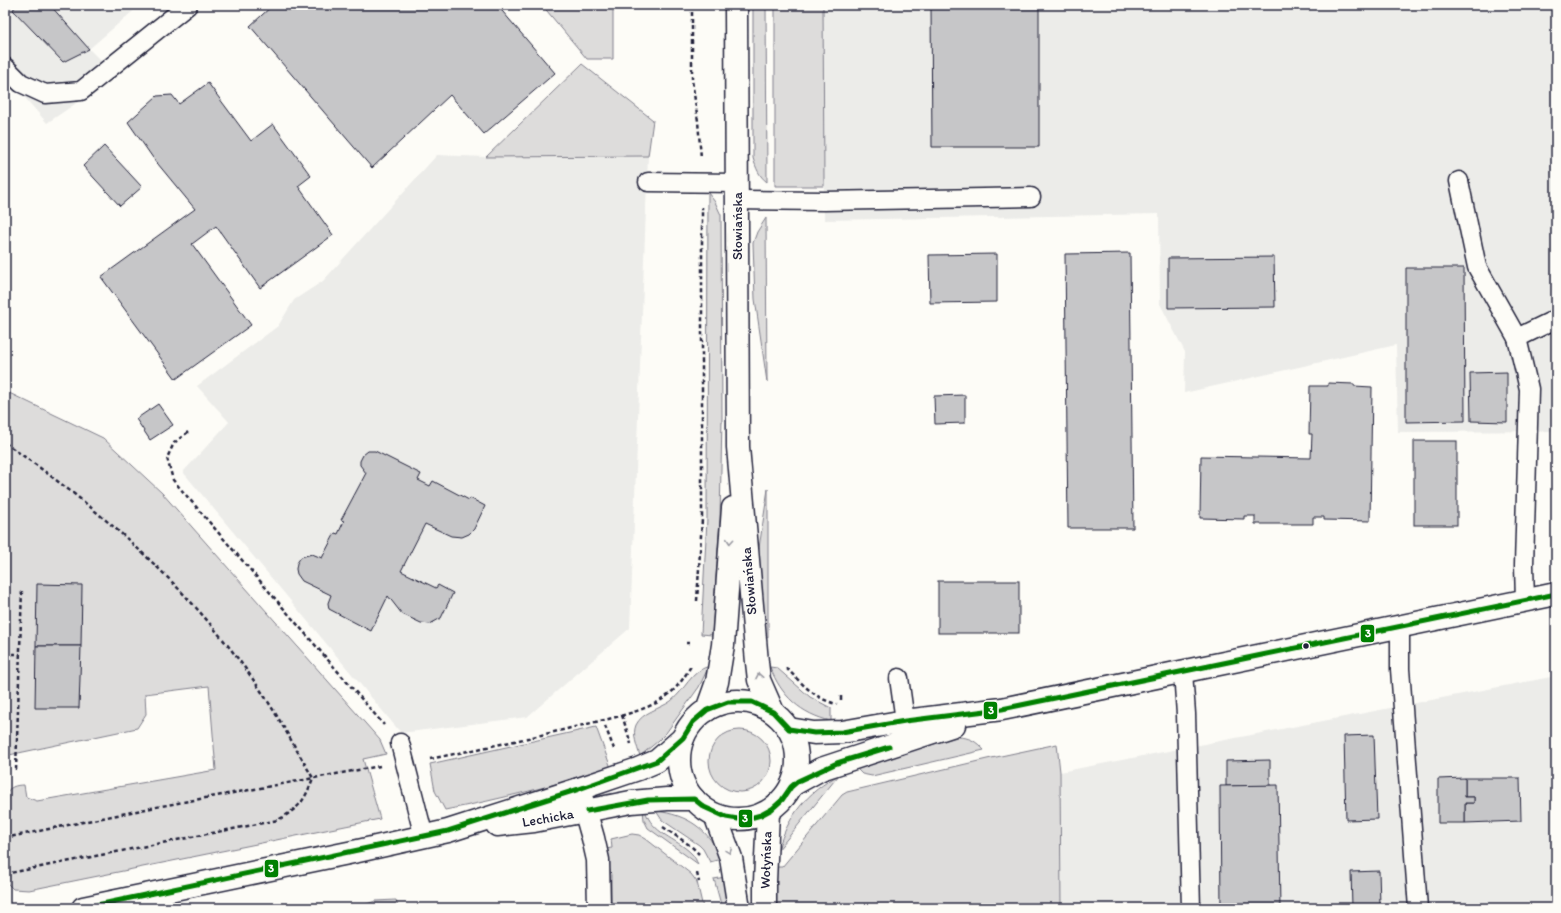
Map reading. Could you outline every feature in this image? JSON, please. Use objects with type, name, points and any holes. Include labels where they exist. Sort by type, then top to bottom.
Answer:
[{"type":"street","name":"Słowiańska","points":[[736,5],[738,447],[759,680],[773,712]]},
{"type":"street","name":"Słowiańska","points":[[707,710],[717,682],[723,645],[738,447]]},
{"type":"street","points":[[792,784],[821,769],[907,731],[1002,709],[1556,594]]},
{"type":"street","points":[[728,702],[752,702],[773,712],[789,729],[796,747],[797,766],[792,784],[782,800],[768,812],[751,818],[733,819],[715,815],[704,808],[694,799],[685,786],[680,770],[679,754],[683,738],[693,722],[707,710],[728,702]]},
{"type":"street","points":[[789,729],[814,733],[907,731]]},
{"type":"street","name":"Lechicka","points":[[83,908],[448,831],[579,789],[657,761],[683,738]]},
{"type":"street","points":[[579,789],[598,860],[598,908]]},
{"type":"street","name":"Lechicka","points":[[448,831],[534,821],[642,801],[694,799]]},
{"type":"street","name":"Wołyńska","points":[[766,908],[765,882],[768,812]]},
{"type":"street","name":"Wołyńska","points":[[715,815],[731,858],[740,908]]},
{"type":"lane","points":[[5,67],[21,83],[45,94],[81,91],[188,5]]},
{"type":"lane","points":[[1459,181],[1477,267],[1517,338],[1529,388],[1524,557],[1525,601]]},
{"type":"lane","points":[[648,182],[824,201],[1031,197]]},
{"type":"lane","points":[[1517,338],[1556,319]]},
{"type":"lane","points":[[1400,626],[1400,668],[1418,908]]},
{"type":"lane","points":[[1183,672],[1186,714],[1191,908]]},
{"type":"lane","points":[[899,678],[907,731]]},
{"type":"lane","points":[[400,743],[424,837]]},
{"type":"path","points":[[692,5],[692,80],[702,159]]},
{"type":"path","points":[[697,603],[702,518],[702,206]]},
{"type":"path","points":[[188,432],[174,443],[168,458],[173,480],[400,743]]},
{"type":"path","points":[[5,443],[75,494],[131,542],[193,603],[265,697],[313,778]]},
{"type":"path","points":[[16,770],[22,589]]},
{"type":"path","points":[[5,654],[20,654]]},
{"type":"path","points":[[782,664],[814,694],[828,702],[841,705]]},
{"type":"path","points":[[5,838],[151,808],[313,778],[406,762],[429,760],[504,744],[622,715],[664,699],[682,680],[691,666]]},
{"type":"path","points":[[622,715],[633,751]]},
{"type":"path","points":[[605,726],[615,751]]},
{"type":"path","points":[[5,874],[278,820],[293,811],[302,802],[313,778]]},
{"type":"path","points":[[658,824],[691,846],[702,858]]},
{"type":"path","points":[[697,873],[699,882]]},
{"type":"shaded area","points":[[5,5],[140,5],[89,49],[116,76],[47,123],[5,75]]},
{"type":"shaded area","points":[[542,5],[613,5],[613,59],[587,59]]},
{"type":"shaded area","points":[[753,5],[766,5],[767,182],[758,172],[753,158]]},
{"type":"shaded area","points":[[775,5],[823,5],[824,186],[775,186]]},
{"type":"shaded area","points":[[823,5],[1556,5],[1556,431],[1398,432],[1396,345],[1184,393],[1185,352],[1160,304],[1159,214],[824,220]]},
{"type":"shaded area","points":[[582,64],[653,120],[648,156],[486,157]]},
{"type":"shaded area","points":[[437,155],[486,157],[648,156],[630,628],[527,717],[401,733],[183,472],[229,422],[197,386],[278,326],[294,300],[323,281]]},
{"type":"shaded area","points":[[708,193],[715,202],[721,215],[722,418],[720,519],[712,635],[701,634],[707,519]]},
{"type":"shaded area","points":[[766,218],[767,382],[755,299],[753,243],[757,232]]},
{"type":"shaded area","points":[[5,391],[103,438],[162,493],[380,740],[386,754],[363,759],[380,819],[29,890],[13,889],[5,881],[5,794],[13,787],[24,785],[26,797],[37,801],[216,770],[209,686],[145,694],[146,714],[137,728],[9,755],[5,747]]},
{"type":"shaded area","points":[[768,489],[768,637],[765,636],[759,567],[759,548]]},
{"type":"shaded area","points":[[709,666],[699,687],[666,733],[640,756],[635,740],[635,729],[642,717],[671,701],[697,672]]},
{"type":"shaded area","points":[[770,667],[777,668],[810,697],[831,708],[831,721],[810,714],[793,702],[780,687]]},
{"type":"shaded area","points":[[1556,676],[1556,908],[1061,908],[1060,772]]},
{"type":"shaded area","points":[[596,727],[611,768],[528,791],[445,810],[435,791],[430,764]]},
{"type":"shaded area","points":[[740,730],[757,735],[762,739],[766,744],[771,761],[766,778],[762,783],[757,787],[740,792],[723,787],[718,783],[714,778],[709,761],[714,744],[718,739],[723,735]]},
{"type":"shaded area","points":[[957,737],[972,740],[984,750],[872,776],[862,774],[856,768]]},
{"type":"shaded area","points":[[1057,744],[1060,772],[1061,908],[775,908],[776,867],[782,867],[842,795],[847,792]]},
{"type":"shaded area","points":[[839,775],[778,850],[787,826],[800,806],[817,789]]},
{"type":"shaded area","points":[[643,810],[645,810],[653,825],[691,853],[698,864],[648,828],[644,820]]},
{"type":"shaded area","points":[[656,811],[678,816],[696,825],[710,839],[721,859],[710,862],[699,845],[662,820]]},
{"type":"shaded area","points":[[632,834],[639,835],[646,839],[691,874],[697,882],[703,908],[611,908],[611,875],[605,849],[612,848],[611,839]]},
{"type":"shaded area","points":[[725,877],[731,908],[722,908],[714,879]]},
{"type":"shaded area","points":[[396,900],[398,908],[356,908],[375,901]]},
{"type":"building","points":[[16,5],[50,5],[89,49],[63,62],[13,10]]},
{"type":"building","points":[[273,5],[497,5],[555,73],[484,134],[450,95],[372,168],[250,26]]},
{"type":"building","points":[[931,5],[1039,5],[1039,147],[932,147]]},
{"type":"building","points":[[208,83],[251,141],[273,124],[311,176],[298,186],[333,235],[260,288],[216,226],[192,244],[251,325],[176,379],[101,277],[195,209],[153,158],[128,122],[157,96],[172,95],[179,104]]},
{"type":"building","points":[[104,146],[142,187],[120,206],[83,166]]},
{"type":"building","points":[[1130,253],[1133,528],[1068,528],[1065,254]]},
{"type":"building","points":[[997,254],[997,302],[930,303],[929,255]]},
{"type":"building","points":[[1274,257],[1275,307],[1168,308],[1168,258]]},
{"type":"building","points":[[1406,268],[1464,268],[1465,421],[1406,422]]},
{"type":"building","points":[[1507,372],[1507,422],[1471,421],[1470,373]]},
{"type":"building","points":[[1328,383],[1354,384],[1354,386],[1372,387],[1370,521],[1324,520],[1324,517],[1313,517],[1313,524],[1255,524],[1255,516],[1244,516],[1244,519],[1200,518],[1201,456],[1311,458],[1312,434],[1309,434],[1310,386],[1328,386]]},
{"type":"building","points":[[965,395],[965,423],[935,424],[934,396]]},
{"type":"building","points":[[158,404],[173,425],[150,440],[136,419]]},
{"type":"building","points":[[1414,441],[1457,441],[1457,525],[1414,525]]},
{"type":"building","points":[[368,451],[375,451],[421,474],[418,480],[430,486],[433,481],[469,500],[470,498],[485,506],[474,529],[469,534],[462,537],[451,536],[425,524],[401,571],[436,588],[438,585],[453,593],[441,618],[430,624],[421,623],[402,614],[388,596],[371,631],[329,609],[328,603],[331,595],[302,581],[297,574],[297,563],[301,557],[312,554],[322,558],[335,533],[338,534],[344,521],[341,520],[366,473],[360,465],[360,461],[363,455]]},
{"type":"building","points":[[938,581],[1019,581],[1019,633],[938,633]]},
{"type":"building","points":[[37,584],[82,585],[81,646],[36,646]]},
{"type":"building","points":[[36,646],[81,646],[79,708],[35,708]]},
{"type":"building","points":[[1374,735],[1377,819],[1346,820],[1344,736]]},
{"type":"building","points":[[1270,760],[1270,786],[1226,786],[1226,761]]},
{"type":"building","points":[[1465,778],[1520,778],[1521,821],[1465,823],[1465,803],[1474,803],[1474,797],[1465,797]]},
{"type":"building","points":[[1465,778],[1465,797],[1474,797],[1474,803],[1465,803],[1465,823],[1438,823],[1438,779]]},
{"type":"building","points":[[1278,785],[1280,908],[1221,908],[1220,786]]},
{"type":"building","points":[[1379,871],[1380,905],[1352,906],[1351,872]]},
{"type":"building","points":[[1345,906],[1382,906],[1382,908],[1345,908]]},
{"type":"transit line","name":"3","points":[[83,908],[448,831],[579,789],[657,761],[683,738],[693,722],[707,710],[728,702],[752,702],[773,712],[789,729],[814,733],[842,732],[905,721],[1002,709],[1556,594]]},
{"type":"transit line","name":"3","points":[[587,811],[648,800],[694,799],[704,807],[726,817],[738,819],[750,818],[761,815],[772,809],[782,800],[791,787],[798,781],[837,763],[889,747]]}]
